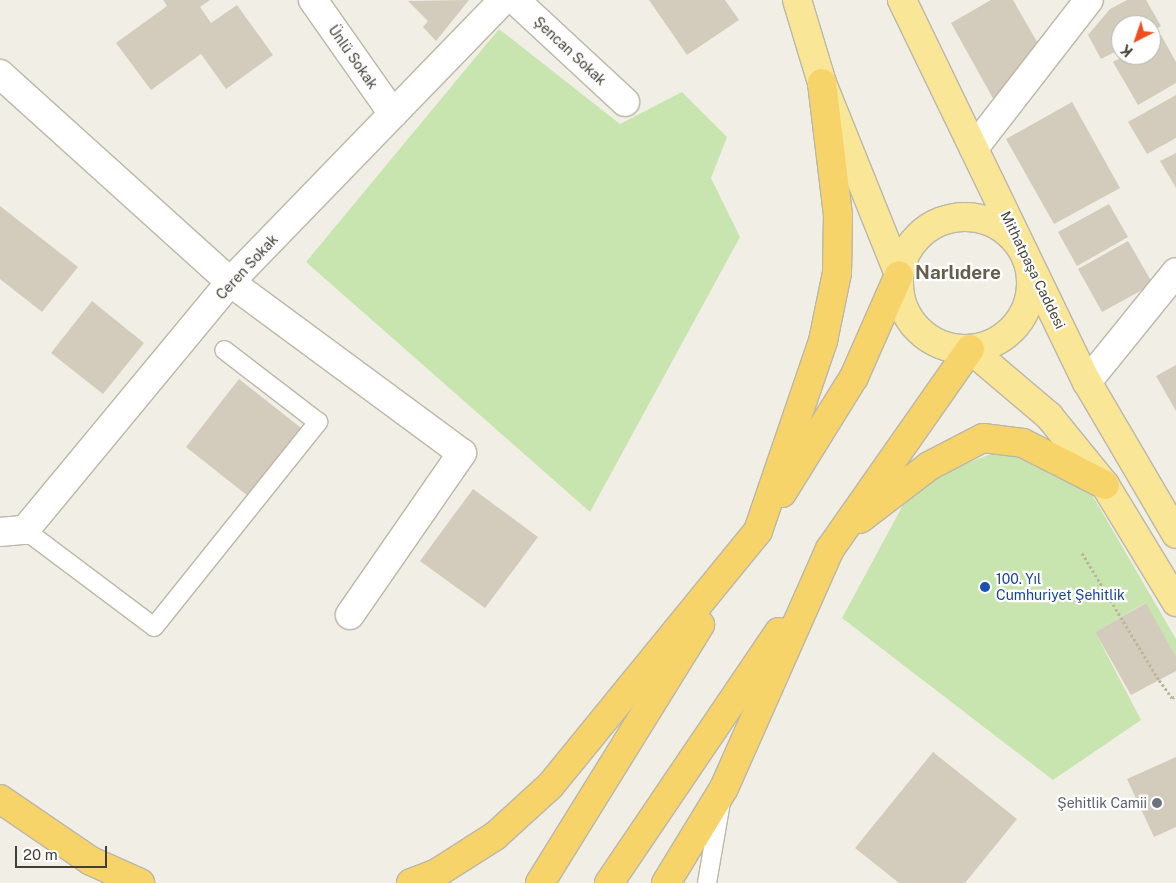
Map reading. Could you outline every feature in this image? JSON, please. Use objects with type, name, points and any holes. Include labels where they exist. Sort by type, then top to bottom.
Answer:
[{"type":"highway","points":[[411,883],[437,873],[495,836],[550,786],[758,531],[823,341],[837,273],[838,215],[822,83]]},
{"type":"highway","points":[[540,883],[854,377],[899,274]]},
{"type":"highway","points":[[666,883],[724,788],[830,549],[925,407],[970,349]]},
{"type":"highway","points":[[830,549],[869,510],[929,466],[983,438],[1023,443],[1105,485]]},
{"type":"highway","points":[[609,883],[818,573]]},
{"type":"highway","points":[[0,799],[91,861],[140,883]]},
{"type":"main road","points":[[797,0],[822,83],[899,274],[899,294],[917,329],[932,341],[970,349],[1048,416],[1105,485],[1176,602]]},
{"type":"main road","name":"Mithatpaşa Caddesi","points":[[902,0],[1087,382],[1176,534]]},
{"type":"main road","points":[[899,274],[916,237],[933,224],[953,218],[974,217],[994,223],[1024,252],[1031,273],[1030,295],[1023,315],[998,340],[970,349]]},
{"type":"street","name":"Ünlü Sokak","points":[[313,0],[393,114]]},
{"type":"street","name":"Ceren Sokak","points":[[13,531],[230,282],[503,0]]},
{"type":"street","name":"Şencan Sokak","points":[[515,0],[625,102]]},
{"type":"street","points":[[974,148],[1089,0]]},
{"type":"street","points":[[0,74],[230,282],[462,453],[350,615]]},
{"type":"street","points":[[1087,382],[1176,272]]},
{"type":"lane","points":[[13,531],[154,627],[318,422],[224,350]]},
{"type":"lane","points":[[707,883],[724,788]]},
{"type":"path","points":[[1082,553],[1159,680],[1172,698],[1176,696]]},
{"type":"green space","points":[[499,29],[620,124],[682,92],[727,137],[711,178],[740,237],[590,512],[306,262]]},
{"type":"green space","points":[[996,452],[1046,463],[1091,493],[1176,639],[1176,657],[1145,603],[1095,632],[1141,720],[1053,780],[842,618],[903,505],[934,476]]},
{"type":"building","points":[[163,0],[210,0],[200,7],[211,23],[237,5],[273,55],[226,89],[201,54],[151,90],[116,43],[167,6]]},
{"type":"building","points":[[469,0],[436,41],[423,27],[428,21],[408,1]]},
{"type":"building","points":[[649,0],[725,0],[739,20],[687,55]]},
{"type":"building","points":[[991,0],[1013,0],[1040,47],[995,102],[951,23]]},
{"type":"building","points":[[1127,0],[1146,0],[1155,15],[1111,15],[1111,54],[1101,59],[1088,35],[1110,9]]},
{"type":"building","points":[[1161,35],[1176,62],[1176,83],[1138,105],[1115,65],[1161,65]]},
{"type":"building","points":[[1176,95],[1176,138],[1147,154],[1128,122]]},
{"type":"building","points":[[1072,102],[1120,188],[1054,224],[1006,139]]},
{"type":"building","points":[[1176,153],[1176,188],[1160,161]]},
{"type":"building","points":[[1109,204],[1128,237],[1077,266],[1058,232]]},
{"type":"building","points":[[0,206],[78,267],[42,312],[0,279]]},
{"type":"building","points":[[1128,241],[1153,284],[1102,312],[1078,269]]},
{"type":"building","points":[[92,301],[144,343],[103,394],[51,353]]},
{"type":"building","points":[[1176,365],[1176,411],[1156,376]]},
{"type":"building","points":[[239,379],[301,428],[248,496],[186,447]]},
{"type":"building","points":[[473,489],[538,537],[485,608],[420,561]]},
{"type":"building","points":[[1146,603],[1176,657],[1176,671],[1131,695],[1095,632]]},
{"type":"building","points":[[933,752],[1017,819],[965,883],[899,883],[855,848]]},
{"type":"building","name":"Şehitlik Camii","points":[[1176,757],[1176,827],[1154,837],[1127,779]]},
{"type":"place","name":"100. Yıl Cumhuriyet Şehitlik","points":[[985,587]]},
{"type":"place","name":"Şehitlik Camii","points":[[1157,803]]},
{"type":"district","name":"Narlıdere","points":[[958,273]]}]
